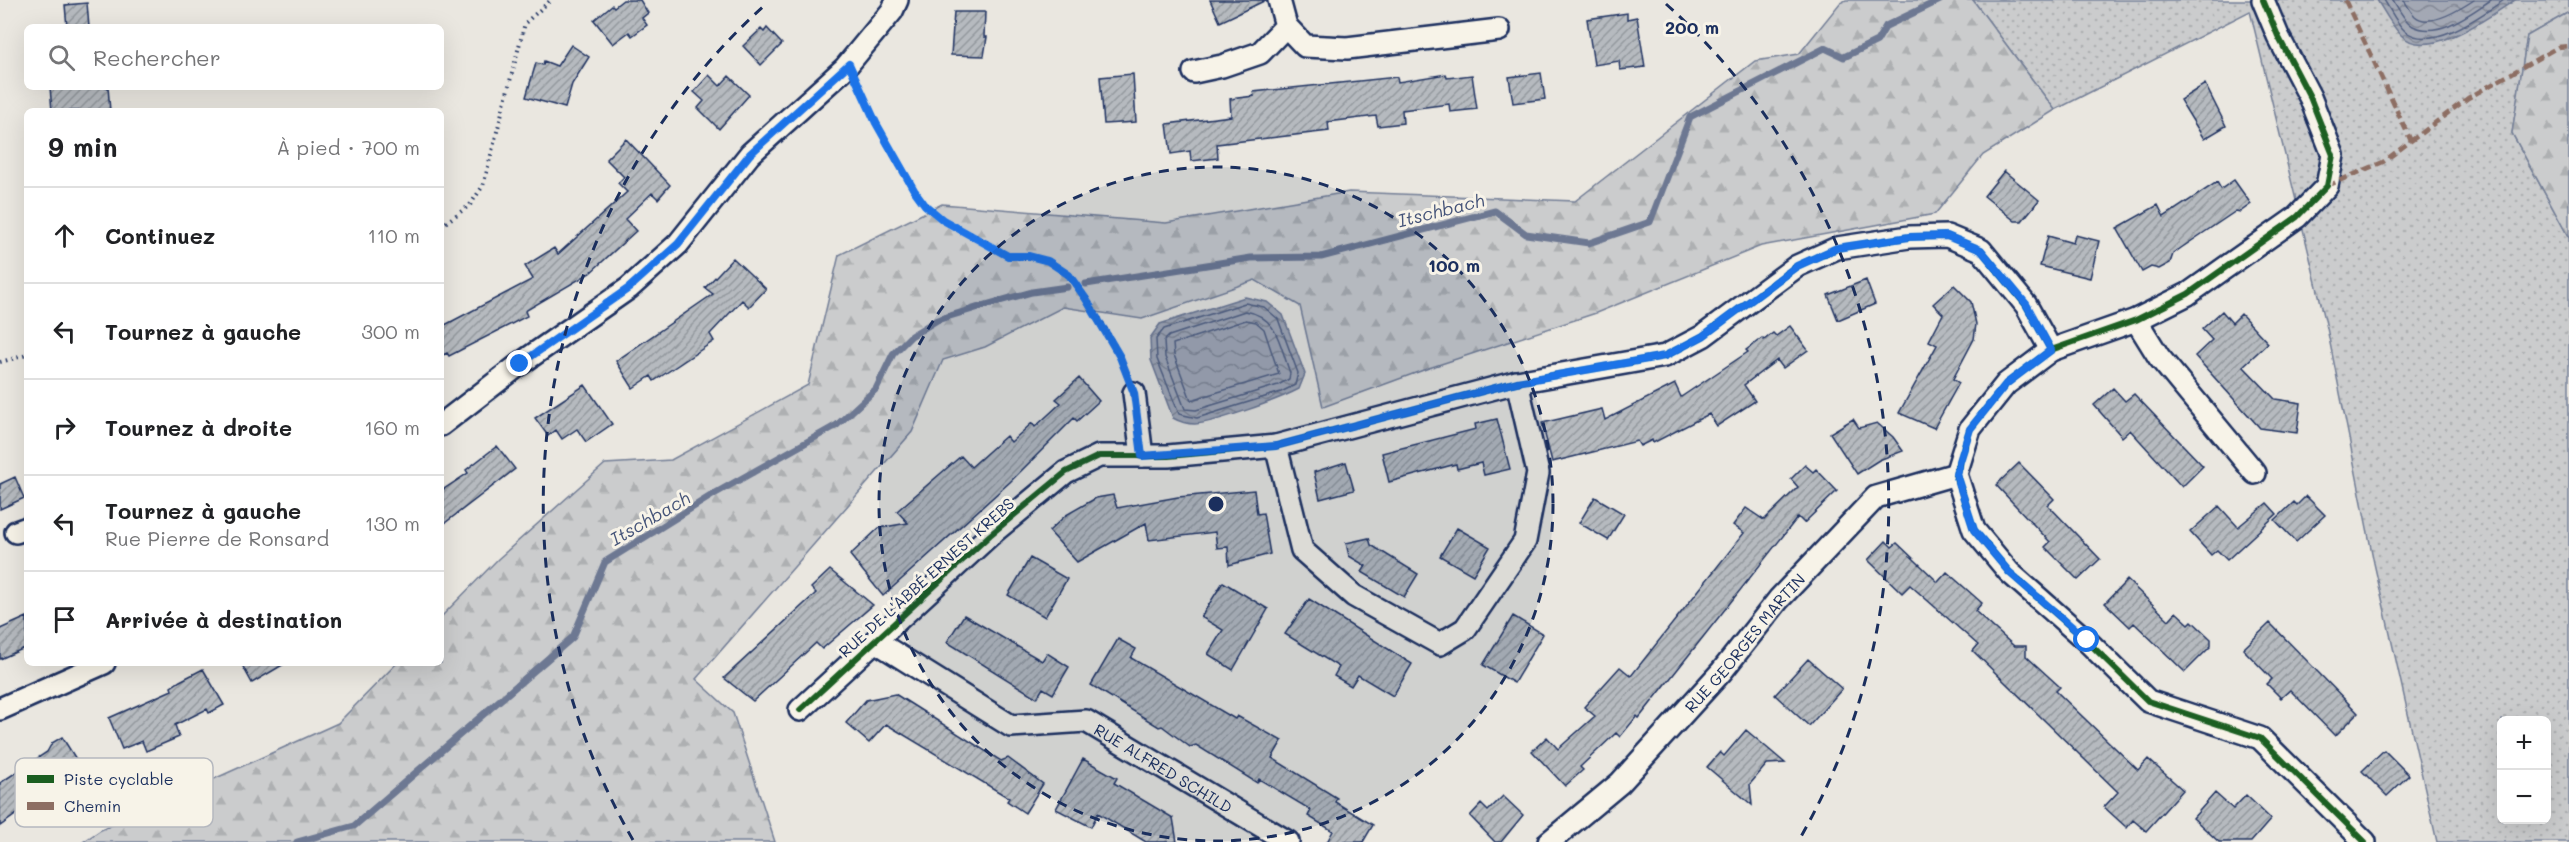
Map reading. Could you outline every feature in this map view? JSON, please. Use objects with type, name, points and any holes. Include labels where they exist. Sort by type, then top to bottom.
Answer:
[{"type":"street","points":[[444,423],[520,364],[629,288],[678,244],[750,154],[849,64],[892,11],[897,0]]},
{"type":"street","points":[[1279,0],[1286,26],[1305,46],[1347,48],[1499,30]]},
{"type":"street","points":[[2263,0],[2278,36],[2310,97],[2333,155],[2327,186],[2298,217],[2188,294],[2136,321],[2051,350],[2006,384],[1970,429],[1956,474],[1974,530],[2009,572],[2087,640],[2148,701],[2260,738],[2365,842]]},
{"type":"street","points":[[1194,72],[1222,66],[1260,52],[1286,26]]},
{"type":"street","name":"RUE DE L'ABBÉ ERNEST KREBS","points":[[800,710],[990,535],[1066,472],[1100,456],[1142,456],[1276,446],[1517,382],[1665,356],[1703,336],[1797,266],[1837,248],[1909,237],[1947,236],[1981,250],[2026,304],[2051,350]]},
{"type":"street","points":[[2136,321],[2159,357],[2255,473]]},
{"type":"street","points":[[1276,446],[1302,550],[1354,596],[1440,644],[1465,629],[1525,541],[1538,473],[1517,382]]},
{"type":"street","points":[[1134,393],[1142,456]]},
{"type":"street","name":"RUE GEORGES MARTIN","points":[[1550,842],[1620,783],[1722,670],[1779,599],[1876,497],[1956,474]]},
{"type":"street","name":"RUE ALFRED SCHILD","points":[[876,641],[1011,726],[1086,721],[1287,842]]},
{"type":"street","points":[[0,709],[97,666]]},
{"type":"path","points":[[444,224],[470,205],[483,186],[525,23],[551,0]]},
{"type":"path","points":[[849,64],[876,123],[925,205],[943,220],[1008,256],[1029,256],[1048,261],[1069,275],[1120,357],[1134,393]]},
{"type":"path","points":[[0,362],[24,356]]},
{"type":"green space","points":[[1846,0],[1973,0],[2055,110],[1983,155],[1935,214],[1761,246],[1596,313],[1429,368],[1323,407],[1300,306],[1255,280],[1142,319],[1063,307],[985,347],[943,360],[912,432],[696,679],[733,713],[775,842],[83,842],[108,827],[213,827],[213,779],[338,723],[394,666],[444,666],[444,614],[498,559],[605,464],[671,460],[808,385],[839,255],[942,204],[1166,223],[1349,192],[1575,201],[1755,61],[1799,54],[1840,3]]},
{"type":"green space","points":[[1973,0],[2569,0],[2569,12],[2527,36],[2512,133],[2569,238],[2569,842],[2437,842],[2374,563],[2327,328],[2250,11],[2055,110]]},
{"type":"green space","points":[[2569,12],[2569,238],[2512,133],[2527,36]]},
{"type":"water","points":[[2377,0],[2515,0],[2459,34],[2427,43],[2412,42],[2401,35]]},
{"type":"water","points":[[1245,297],[1267,302],[1283,315],[1305,374],[1299,389],[1278,399],[1204,423],[1189,424],[1173,418],[1151,360],[1150,338],[1160,324]]},
{"type":"building","points":[[623,0],[640,0],[648,13],[642,18],[647,25],[632,36],[629,32],[613,44],[594,20],[612,5],[614,7]]},
{"type":"building","points":[[1210,0],[1266,0],[1220,22]]},
{"type":"building","points":[[87,3],[89,24],[67,24],[65,5]]},
{"type":"building","points":[[954,12],[985,12],[984,37],[987,37],[984,56],[951,55]]},
{"type":"building","points":[[1627,13],[1627,19],[1637,17],[1645,67],[1620,70],[1619,61],[1594,65],[1587,19]]},
{"type":"building","points":[[767,28],[782,44],[761,65],[743,46],[761,29],[764,32]]},
{"type":"building","points":[[571,45],[589,57],[572,84],[565,108],[526,97],[536,63],[543,65],[544,61],[557,66]]},
{"type":"building","points":[[1541,73],[1545,99],[1513,103],[1509,77]]},
{"type":"building","points":[[1133,74],[1136,122],[1104,124],[1100,77]]},
{"type":"building","points":[[1446,74],[1447,78],[1472,75],[1477,109],[1450,112],[1449,104],[1402,110],[1403,123],[1378,126],[1376,116],[1328,122],[1329,131],[1217,144],[1218,158],[1191,161],[1190,151],[1171,154],[1167,124],[1231,116],[1230,99],[1254,96],[1253,92],[1397,77],[1398,82]]},
{"type":"building","points":[[709,75],[720,86],[729,76],[749,95],[719,129],[698,108],[704,101],[694,92]]},
{"type":"building","points":[[2205,84],[2226,126],[2204,139],[2180,100]]},
{"type":"building","points":[[50,90],[108,90],[110,108],[52,108]]},
{"type":"building","points":[[626,139],[670,185],[658,199],[652,193],[625,219],[636,231],[590,273],[525,311],[527,316],[449,356],[447,353],[444,354],[444,325],[533,279],[525,266],[554,248],[558,254],[627,192],[618,183],[624,177],[606,159]]},
{"type":"building","points":[[2004,171],[2039,200],[2022,221],[2015,221],[1984,196]]},
{"type":"building","points":[[2234,180],[2251,204],[2240,212],[2236,211],[2181,248],[2173,254],[2170,263],[2159,269],[2151,267],[2142,272],[2117,228],[2158,205],[2164,217],[2217,182],[2221,189]]},
{"type":"building","points":[[2075,235],[2099,241],[2090,278],[2040,266],[2048,236],[2073,243]]},
{"type":"building","points":[[733,258],[766,289],[749,307],[742,300],[710,334],[714,341],[654,381],[651,376],[633,388],[616,361],[713,294],[705,288]]},
{"type":"building","points":[[1866,280],[1875,304],[1838,320],[1828,295]]},
{"type":"building","points":[[1954,285],[1971,302],[1976,324],[1974,339],[1953,379],[1959,383],[1934,428],[1899,413],[1937,345],[1929,341],[1943,314],[1933,304]]},
{"type":"building","points":[[2222,311],[2232,323],[2241,314],[2268,343],[2243,366],[2275,399],[2301,403],[2297,433],[2260,428],[2195,356],[2212,340],[2202,329]]},
{"type":"building","points":[[1790,326],[1808,350],[1783,368],[1777,360],[1744,385],[1755,401],[1717,426],[1709,414],[1653,443],[1652,440],[1640,446],[1637,441],[1552,462],[1542,423],[1602,409],[1605,420],[1675,384],[1681,397],[1748,352],[1746,350],[1762,338],[1764,340],[1773,333],[1776,336]]},
{"type":"building","points":[[1079,378],[1099,401],[1077,421],[1074,418],[1010,482],[883,596],[850,555],[879,528],[908,523],[897,511],[961,456],[971,467],[1006,436],[1011,442],[1032,423],[1035,427],[1061,403],[1056,399]]},
{"type":"building","points":[[585,385],[612,424],[586,442],[577,429],[562,439],[556,430],[548,436],[535,418]]},
{"type":"building","points":[[2113,388],[2125,401],[2134,394],[2203,466],[2182,487],[2130,430],[2122,437],[2094,405]]},
{"type":"building","points":[[1497,419],[1510,469],[1484,475],[1481,463],[1457,469],[1456,464],[1389,482],[1382,453],[1476,429],[1475,424]]},
{"type":"building","points":[[1853,419],[1859,428],[1877,423],[1893,437],[1903,451],[1879,460],[1857,474],[1830,433]]},
{"type":"building","points":[[497,446],[515,469],[444,524],[444,489],[468,473],[466,470]]},
{"type":"building","points":[[1346,462],[1354,490],[1320,499],[1314,472]]},
{"type":"building","points":[[2019,463],[2054,499],[2048,505],[2100,559],[2078,580],[2045,547],[2050,542],[1996,485]]},
{"type":"building","points":[[1805,465],[1813,472],[1816,469],[1837,491],[1804,523],[1798,517],[1639,718],[1637,716],[1620,737],[1616,733],[1580,767],[1583,770],[1565,786],[1532,751],[1547,737],[1558,749],[1595,716],[1584,707],[1620,667],[1631,676],[1744,533],[1733,525],[1746,508],[1764,520],[1798,487],[1791,479]]},
{"type":"building","points":[[15,477],[24,498],[0,509],[0,484]]},
{"type":"building","points":[[1254,490],[1257,514],[1263,513],[1270,554],[1229,565],[1228,547],[1217,548],[1215,532],[1149,540],[1146,523],[1077,562],[1049,531],[1066,515],[1096,498],[1113,495],[1117,508],[1178,497]]},
{"type":"building","points":[[2306,496],[2325,515],[2296,542],[2275,520],[2294,502],[2297,505]]},
{"type":"building","points":[[1595,497],[1624,514],[1608,540],[1579,523]]},
{"type":"building","points":[[2267,503],[2277,514],[2227,560],[2217,550],[2211,555],[2190,532],[2219,506],[2238,527]]},
{"type":"building","points":[[1457,528],[1490,547],[1473,575],[1440,556]]},
{"type":"building","points":[[1369,538],[1371,545],[1418,574],[1404,597],[1362,572],[1366,566],[1349,556],[1346,543]]},
{"type":"building","points":[[1886,541],[1892,547],[1897,543],[1938,582],[1947,572],[1982,603],[1975,611],[2014,646],[2026,646],[2026,656],[2060,687],[2056,691],[2138,770],[2148,759],[2183,790],[2146,831],[2133,820],[2127,828],[2104,807],[2118,792],[1973,651],[1978,645],[1910,585],[1902,593],[1868,560]]},
{"type":"building","points":[[1030,558],[1067,579],[1045,617],[1008,595]]},
{"type":"building","points":[[830,570],[873,605],[822,649],[816,643],[753,701],[724,678],[816,593],[811,588]]},
{"type":"building","points":[[2127,580],[2169,620],[2176,612],[2189,624],[2192,621],[2211,639],[2211,646],[2185,672],[2134,623],[2130,627],[2105,603]]},
{"type":"building","points":[[1223,582],[1268,609],[1233,670],[1208,654],[1223,630],[1201,617]]},
{"type":"building","points":[[1309,599],[1412,664],[1393,696],[1358,675],[1351,686],[1334,676],[1339,667],[1285,634]]},
{"type":"building","points":[[964,615],[1042,661],[1047,653],[1069,667],[1053,694],[1043,688],[1037,698],[947,642]]},
{"type":"building","points":[[1513,616],[1543,634],[1514,683],[1483,665]]},
{"type":"building","points":[[24,618],[24,648],[0,659],[0,629]]},
{"type":"building","points":[[2270,623],[2358,713],[2335,736],[2290,690],[2281,698],[2267,684],[2272,679],[2243,649]]},
{"type":"building","points":[[1118,639],[1136,649],[1131,658],[1235,719],[1237,716],[1282,741],[1272,758],[1337,798],[1335,802],[1373,825],[1363,842],[1327,842],[1333,831],[1308,816],[1311,810],[1259,779],[1257,783],[1196,745],[1190,747],[1162,726],[1159,727],[1091,685]]},
{"type":"building","points":[[1808,659],[1842,689],[1809,726],[1775,695]]},
{"type":"building","points":[[243,666],[281,666],[252,683]]},
{"type":"building","points":[[203,669],[224,705],[209,713],[207,709],[175,725],[179,737],[146,751],[142,741],[122,749],[109,718],[172,690],[171,687]]},
{"type":"building","points":[[895,694],[1001,761],[1008,758],[1043,784],[1025,813],[1007,801],[1009,798],[886,724],[869,743],[846,723],[866,700]]},
{"type":"building","points":[[1746,730],[1785,763],[1767,764],[1750,784],[1752,805],[1707,767],[1720,752],[1724,756]]},
{"type":"building","points":[[62,737],[75,758],[38,758],[47,752],[52,743]]},
{"type":"building","points":[[2384,750],[2409,775],[2387,796],[2362,771]]},
{"type":"building","points":[[1083,759],[1117,778],[1114,783],[1173,818],[1177,842],[1146,842],[1098,813],[1091,827],[1056,809]]},
{"type":"building","points":[[15,773],[15,815],[0,826],[0,783]]},
{"type":"building","points":[[2215,793],[2233,809],[2246,795],[2271,819],[2251,842],[2219,842],[2193,818]]},
{"type":"building","points":[[1503,796],[1523,815],[1501,842],[1495,842],[1470,816],[1481,804],[1488,811]]},
{"type":"waterway","name":"Itschbach","points":[[1086,284],[1251,258],[1321,257],[1495,211],[1526,234],[1589,243],[1650,222],[1690,117],[1825,48],[1844,57],[1877,41],[1886,26],[1940,0]]},
{"type":"waterway","name":"Itschbach","points":[[297,842],[354,826],[573,637],[605,562],[714,494],[837,425],[876,389],[893,354],[911,336],[937,320],[1032,292],[1067,287]]},
{"type":"marked path","points":[[2345,0],[2411,141]]},
{"type":"marked path","points":[[2327,186],[2383,162],[2468,98],[2558,47],[2569,46]]},
{"type":"cycle path","points":[[2263,0],[2278,36],[2310,97],[2333,155],[2327,186],[2297,217],[2188,294],[2136,320],[2051,350],[2006,384],[1970,429],[1956,474],[1974,530],[2009,572],[2087,641],[2148,701],[2260,738],[2365,842]]},
{"type":"cycle path","points":[[800,710],[990,535],[1066,472],[1099,456],[1168,456],[1276,446],[1517,382],[1665,356],[1703,336],[1797,266],[1837,248],[1909,237],[1947,236],[1981,250],[2026,305],[2051,350]]},
{"type":"route","points":[[520,364],[629,288],[678,244],[750,154],[849,64],[876,123],[925,205],[943,220],[1008,256],[1029,256],[1048,261],[1069,275],[1120,357],[1134,393],[1142,456],[1167,456],[1276,446],[1517,382],[1665,356],[1703,336],[1797,266],[1837,248],[1909,237],[1947,236],[1981,250],[2026,304],[2051,350],[2006,384],[1970,429],[1956,474],[1963,500],[1974,530],[2009,572],[2044,605],[2087,640]]}]
